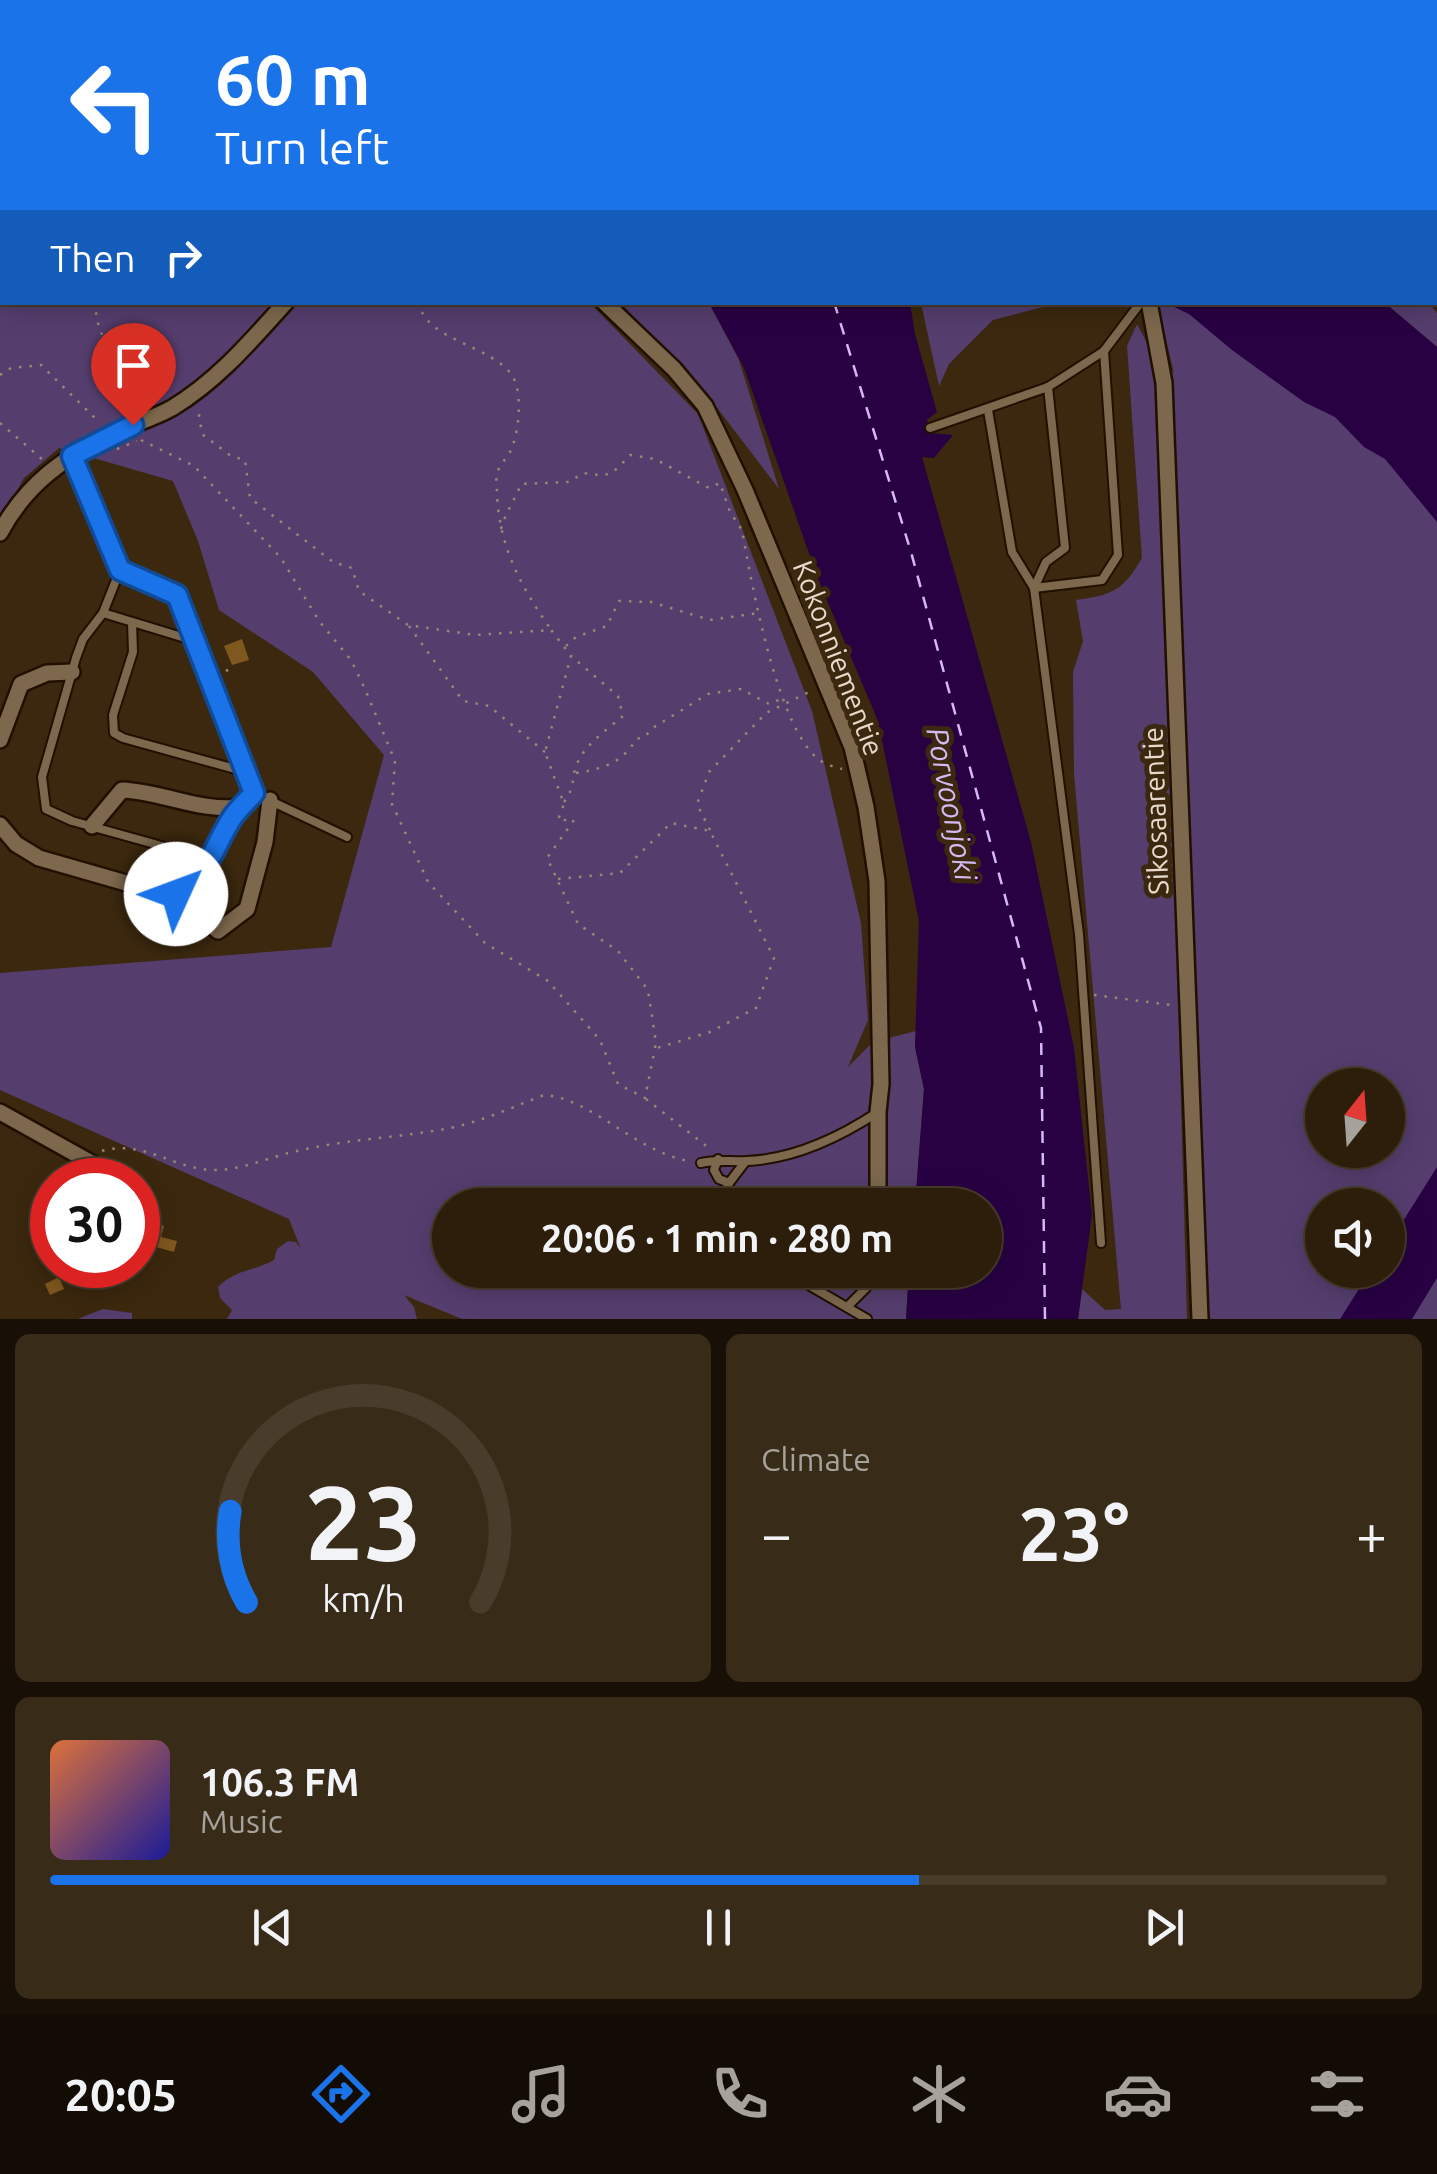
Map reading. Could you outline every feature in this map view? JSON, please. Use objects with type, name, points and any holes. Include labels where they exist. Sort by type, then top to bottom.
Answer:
[{"type":"street","points":[[0,533],[21,498],[52,468],[112,434],[136,432],[205,385],[283,305]]},
{"type":"street","name":"Kokonniementie","points":[[607,305],[674,369],[704,406],[745,490],[856,767],[877,881],[881,1084],[878,1188]]},
{"type":"street","name":"Sikosaarentie","points":[[1146,305],[1164,383],[1200,1319]]},
{"type":"street","points":[[0,740],[20,684],[47,673],[72,672]]},
{"type":"street","points":[[92,826],[122,790],[216,810],[242,807]]},
{"type":"street","points":[[194,885],[193,908],[218,931],[248,909],[265,842],[270,800]]},
{"type":"street","points":[[0,824],[16,844],[39,858],[161,894],[176,894],[194,885],[212,860]]},
{"type":"street","points":[[0,1112],[84,1157]]},
{"type":"lane","points":[[930,428],[1048,387],[1104,352],[1143,305]]},
{"type":"lane","points":[[1034,588],[1102,580],[1118,555],[1104,352]]},
{"type":"lane","points":[[1034,588],[1046,562],[1065,548],[1048,387]]},
{"type":"lane","points":[[988,410],[1012,552],[1034,588],[1079,934],[1101,1243]]},
{"type":"lane","points":[[72,456],[120,570],[177,595],[254,793],[347,837]]},
{"type":"lane","points":[[120,570],[103,613],[83,639],[72,672],[42,777],[46,810],[212,860],[231,819],[254,793]]},
{"type":"lane","points":[[103,613],[195,641]]},
{"type":"lane","points":[[132,622],[133,652],[113,715],[114,733],[246,772]]},
{"type":"lane","points":[[701,1163],[769,1159],[828,1140],[878,1112]]},
{"type":"lane","points":[[718,1159],[714,1170],[729,1183]]},
{"type":"lane","points":[[727,1188],[744,1162]]},
{"type":"lane","points":[[814,1288],[867,1319]]},
{"type":"lane","points":[[848,1308],[866,1288]]},
{"type":"path","points":[[95,305],[99,328],[111,354],[112,393],[136,432],[194,466],[282,558],[318,621],[352,660],[395,761],[392,804],[428,882],[485,943],[548,981],[600,1040],[618,1084],[644,1098],[711,1149],[718,1159]]},
{"type":"path","points":[[419,305],[435,329],[480,350],[512,376],[520,413],[512,449],[496,473],[501,529],[511,563],[551,630],[571,656],[618,696],[624,716],[589,747],[576,766],[576,786],[558,820],[574,820],[547,858],[578,924],[618,951],[648,990],[655,1049],[644,1098]]},
{"type":"path","points":[[0,375],[11,368],[41,365],[112,434]]},
{"type":"path","points":[[196,402],[202,434],[231,456],[245,460],[250,498],[333,562],[352,568],[359,591],[408,625],[464,701],[490,706],[545,752],[564,804]]},
{"type":"path","points":[[0,423],[52,468]]},
{"type":"path","points":[[501,529],[508,504],[521,484],[569,482],[583,472],[613,474],[630,455],[656,459],[709,488],[720,483],[730,512],[742,530],[782,698],[804,743],[820,760],[841,770],[856,767]]},
{"type":"path","points":[[565,647],[576,637],[606,626],[619,600],[651,602],[710,620],[761,613]]},
{"type":"path","points":[[408,625],[475,635],[551,630]]},
{"type":"path","points":[[545,752],[571,656]]},
{"type":"path","points":[[212,687],[232,665]]},
{"type":"path","points":[[655,1049],[710,1032],[756,1008],[774,958],[698,804],[708,772],[766,714],[825,683]]},
{"type":"path","points":[[576,773],[604,769],[629,751],[636,739],[645,737],[651,729],[708,694],[741,690],[769,704],[782,698]]},
{"type":"path","points":[[556,879],[620,872],[672,823],[710,831]]},
{"type":"path","points":[[1084,994],[1187,1007]]},
{"type":"path","points":[[84,1157],[119,1147],[215,1170],[297,1151],[452,1128],[544,1095],[582,1108],[647,1148],[701,1163]]},
{"type":"shaded area","points":[[0,305],[592,305],[698,414],[812,711],[861,923],[868,1020],[848,1067],[873,1042],[916,1031],[915,1047],[924,1089],[916,1188],[432,1188],[432,1288],[908,1288],[906,1319],[462,1319],[404,1295],[414,1307],[417,1319],[227,1319],[232,1310],[220,1298],[218,1287],[231,1277],[274,1260],[277,1249],[288,1241],[296,1242],[301,1249],[289,1219],[160,1161],[160,1158],[0,1090],[0,973],[331,947],[384,755],[313,672],[219,610],[198,541],[173,481],[59,448],[24,478],[0,520]]},
{"type":"shaded area","points":[[623,305],[710,305],[739,360],[779,489],[715,405]]},
{"type":"shaded area","points":[[922,305],[1050,305],[993,320],[949,364],[939,386]]},
{"type":"shaded area","points":[[1157,305],[1348,305],[1437,368],[1437,1319],[1208,1319],[1195,946],[1179,1029],[1187,1319],[1078,1319],[1082,1289],[1105,1310],[1121,1309],[1074,774],[1073,672],[1083,641],[1076,600],[1115,590],[1142,558],[1127,346],[1137,324],[1148,345],[1174,373]]},
{"type":"shaded area","points":[[1387,305],[1431,305],[1437,313],[1437,347]]},
{"type":"shaded area","points":[[103,1309],[132,1313],[132,1319],[78,1319]]},
{"type":"water","name":"Porvoonjoki","points":[[710,305],[910,305],[937,412],[927,420],[931,433],[953,435],[934,458],[922,457],[1031,842],[1074,1048],[1092,1215],[1078,1319],[906,1319],[908,1288],[1002,1288],[1002,1188],[916,1188],[924,1089],[915,1047],[919,921],[878,721],[818,579],[744,368]]},
{"type":"water","points":[[1170,305],[1387,305],[1437,347],[1437,522],[1385,459],[1364,447],[1335,417],[1304,402],[1189,314]]},
{"type":"water","points":[[1437,1167],[1437,1278],[1412,1319],[1340,1319],[1360,1288],[1405,1288],[1405,1218]]},
{"type":"building","points":[[242,639],[249,660],[232,665],[224,646]]},
{"type":"building","points":[[160,1225],[164,1226],[161,1237],[177,1241],[174,1252],[160,1248]]},
{"type":"building","points":[[47,1288],[64,1288],[64,1289],[50,1295]]},
{"type":"ferry route","points":[[835,305],[911,552],[1041,1028],[1045,1319]]},
{"type":"route","points":[[133,425],[72,456],[120,570],[177,595],[254,793],[231,819],[212,860],[194,885],[176,894]]}]
